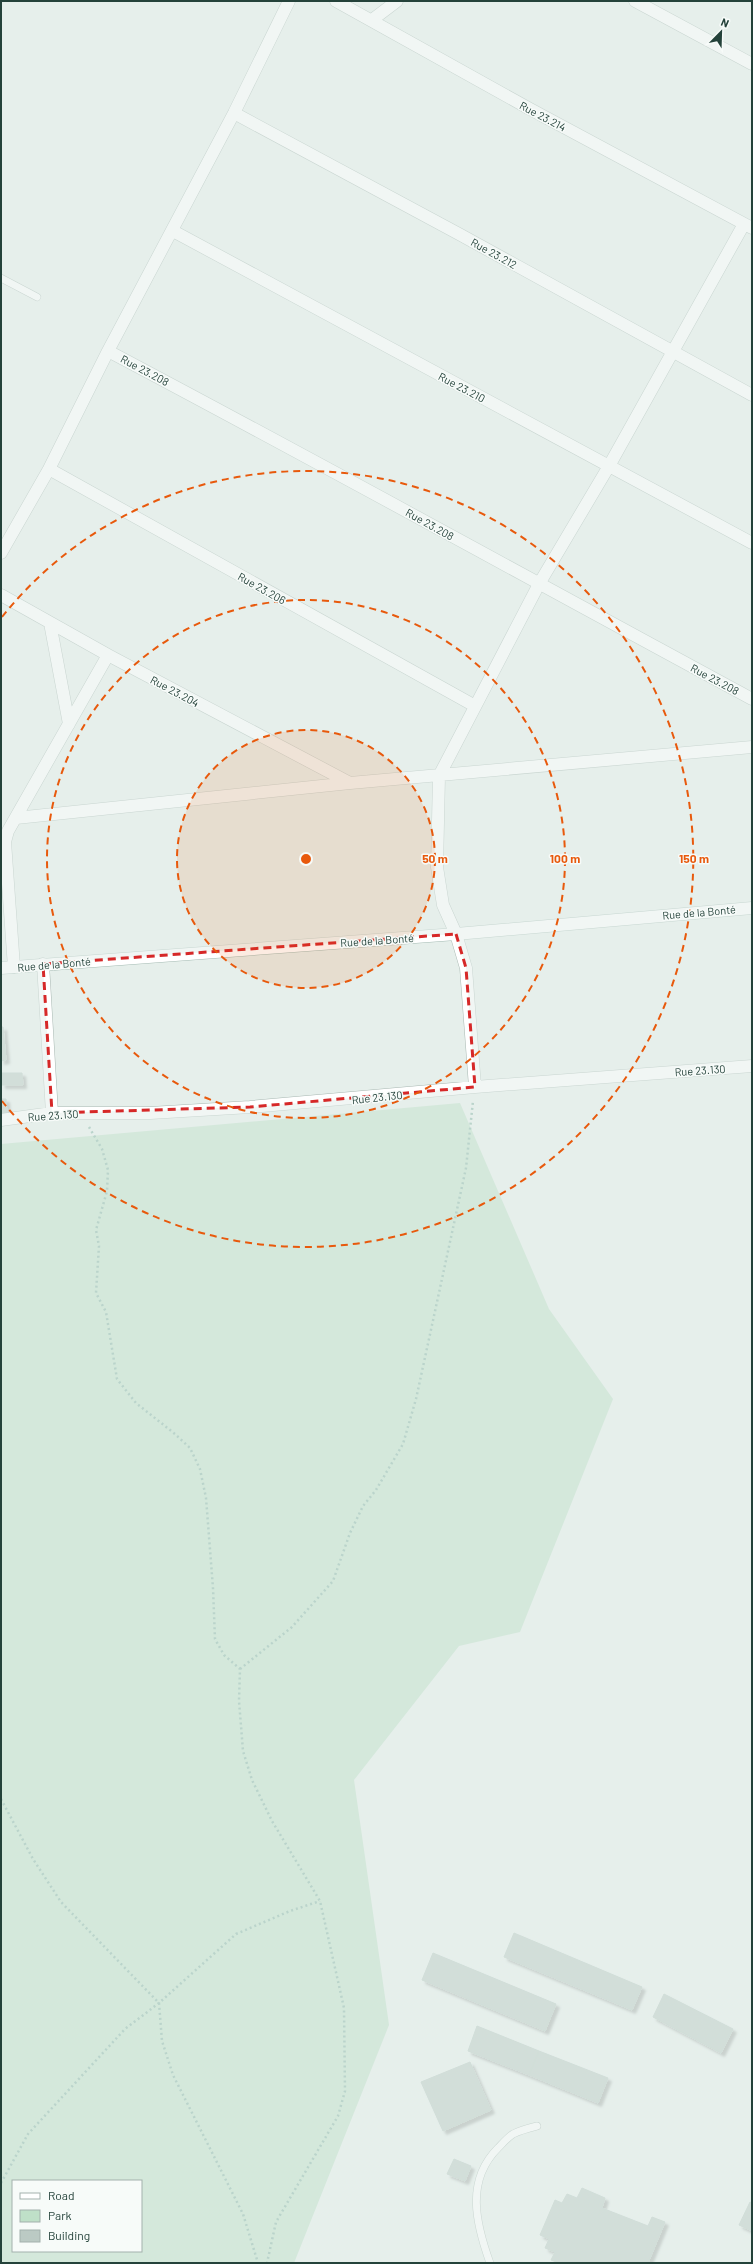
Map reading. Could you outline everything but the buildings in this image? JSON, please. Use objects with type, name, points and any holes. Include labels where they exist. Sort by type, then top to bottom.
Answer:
[{"type":"street","points":[[1,553],[49,470],[108,351],[173,231],[234,113],[289,1]]},
{"type":"street","name":"Rue 23.214","points":[[336,1],[530,109],[748,226]]},
{"type":"street","points":[[372,20],[397,1]]},
{"type":"street","points":[[635,1],[752,64]]},
{"type":"street","name":"Rue 23.212","points":[[234,113],[674,352],[752,396]]},
{"type":"street","points":[[475,1087],[466,968],[456,934],[443,905],[437,867],[439,776],[539,584],[610,466],[674,352],[748,226]]},
{"type":"street","name":"Rue 23.210","points":[[173,231],[752,543]]},
{"type":"street","name":"Rue 23.208","points":[[108,351],[317,461],[539,584],[752,699]]},
{"type":"street","name":"Rue 23.206","points":[[49,470],[475,706]]},
{"type":"street","name":"Rue 23.204","points":[[1,595],[108,655],[350,783]]},
{"type":"street","points":[[50,623],[69,724]]},
{"type":"street","points":[[14,967],[5,842],[8,831],[108,655]]},
{"type":"street","points":[[16,818],[350,783],[752,747]]},
{"type":"street","name":"Rue de la Bonté","points":[[1,968],[456,934],[752,908]]},
{"type":"street","points":[[43,964],[52,1113]]},
{"type":"street","name":"Rue 23.130","points":[[1,1120],[52,1113],[150,1113],[250,1107],[475,1087],[752,1066]]},
{"type":"lane","points":[[1,278],[37,298]]},
{"type":"lane","points":[[490,2263],[479,2234],[475,2204],[479,2183],[487,2159],[512,2134],[537,2126]]},
{"type":"path","points":[[267,2263],[276,2222],[338,2116],[345,2091],[344,2008],[320,1902],[272,1821],[252,1780],[243,1751],[239,1701],[240,1669],[292,1627],[333,1581],[350,1533],[363,1506],[376,1490],[403,1444],[416,1399],[466,1168],[475,1087]]},
{"type":"path","points":[[81,1113],[102,1149],[108,1170],[107,1191],[96,1230],[99,1246],[96,1293],[106,1312],[117,1379],[136,1403],[190,1448],[200,1468],[206,1498],[212,1573],[214,1639],[224,1655],[240,1669]]},
{"type":"path","points":[[1,1799],[33,1859],[61,1902],[159,2003],[162,2041],[173,2075],[237,2201],[258,2263]]},
{"type":"path","points":[[1,2183],[28,2134],[125,2029],[159,2003],[236,1934],[290,1911],[320,1902]]},
{"type":"highlighted area","points":[[456,934],[466,968],[475,1087],[250,1107],[52,1113],[43,964]]},
{"type":"green space","points":[[460,1103],[549,1309],[613,1399],[520,1632],[459,1646],[354,1780],[389,2025],[294,2263],[1,2263],[1,1144]]}]
